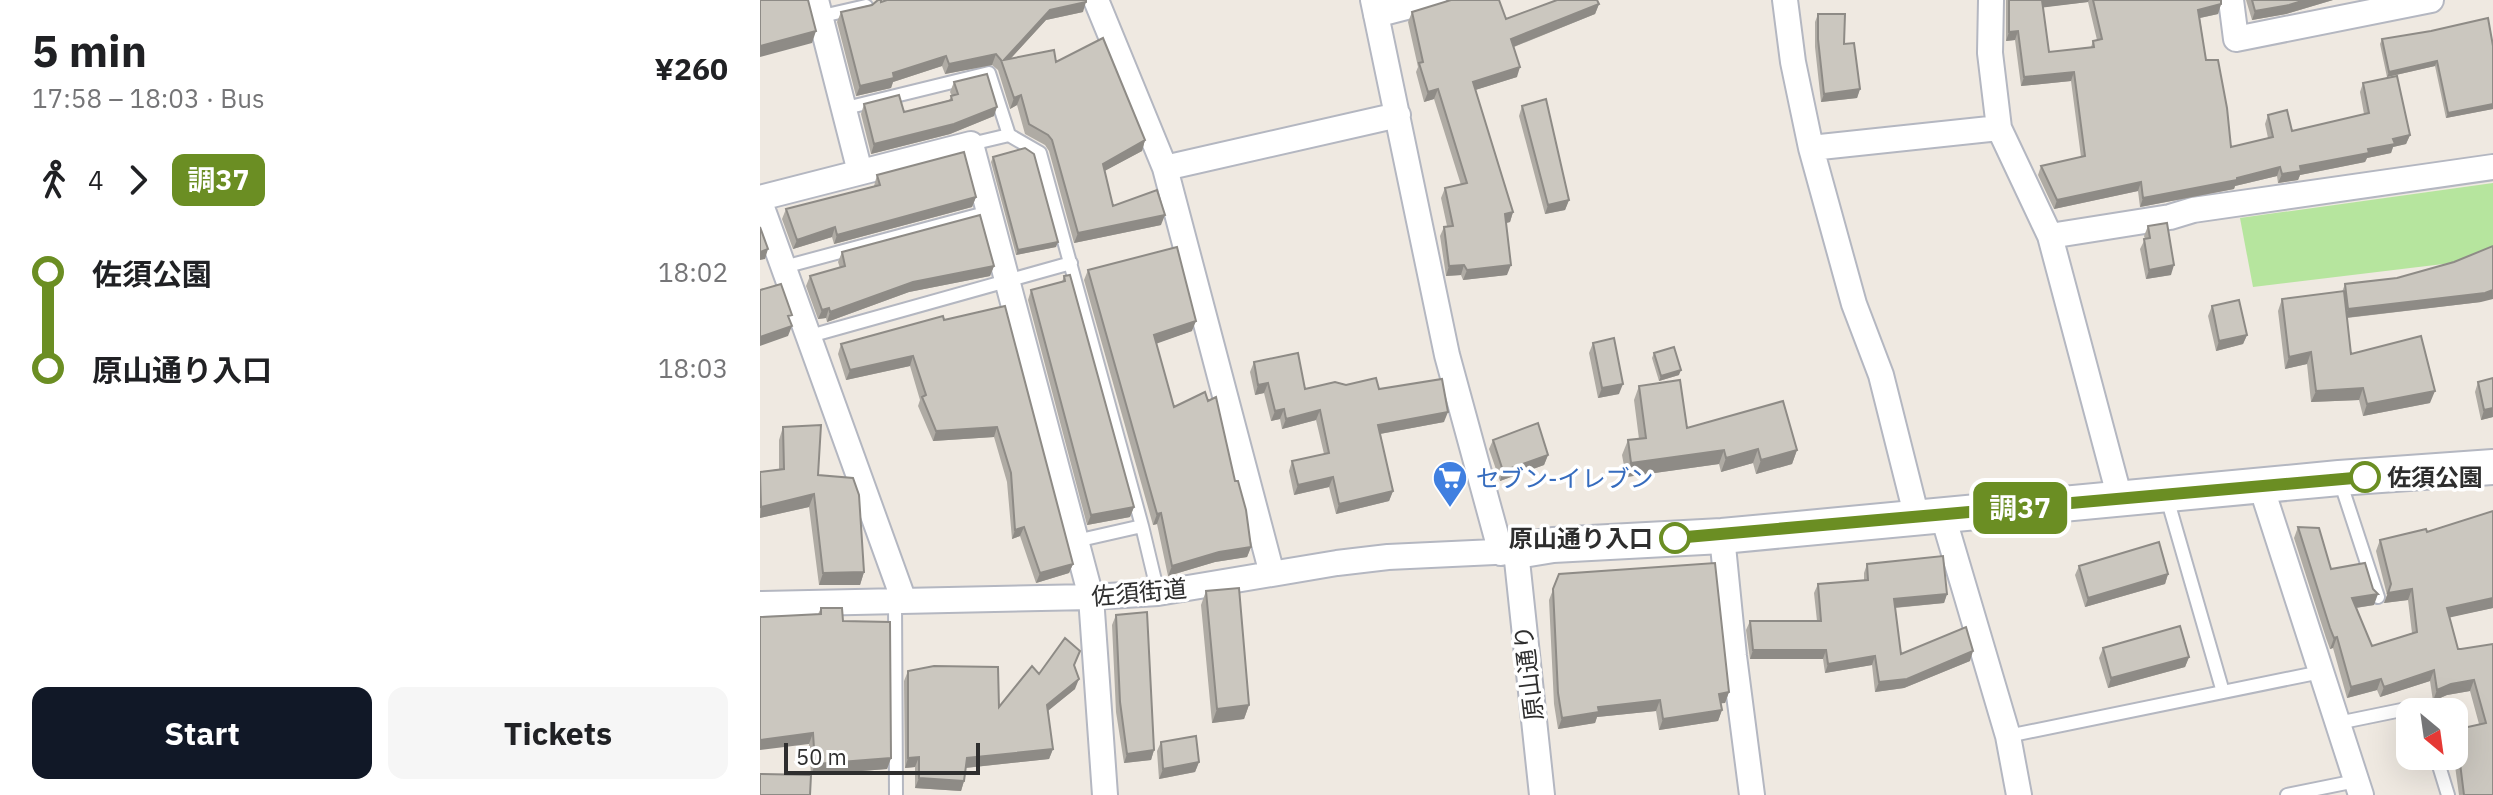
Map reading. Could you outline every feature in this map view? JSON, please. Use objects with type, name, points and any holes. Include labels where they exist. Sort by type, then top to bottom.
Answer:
[{"type":"street","points":[[1096,0],[1165,168],[1272,574]]},
{"type":"street","points":[[1374,8],[1434,0]]},
{"type":"street","points":[[1785,0],[1793,62],[1811,148],[1854,304],[2008,736],[2019,795]]},
{"type":"street","points":[[1991,0],[1990,53],[1999,128],[2050,236],[2120,499]]},
{"type":"street","points":[[2231,0],[2236,39],[2431,0]]},
{"type":"street","points":[[817,8],[860,172]]},
{"type":"street","name":"原山通り","points":[[1374,8],[1447,355],[1508,552],[1542,795]]},
{"type":"street","points":[[1165,168],[1398,115]]},
{"type":"street","points":[[1811,148],[1999,128]]},
{"type":"street","points":[[900,601],[760,200],[971,144],[1091,597],[1105,795]]},
{"type":"street","points":[[2050,236],[2170,217],[2193,210],[2493,167]]},
{"type":"street","points":[[1508,552],[1553,545],[1722,536],[2339,478],[2493,467]]},
{"type":"street","points":[[2261,486],[2359,788]]},
{"type":"street","points":[[1722,536],[1752,795]]},
{"type":"street","name":"佐須街道","points":[[760,604],[1158,593],[1388,557],[1508,552]]},
{"type":"lane","points":[[817,8],[866,6]]},
{"type":"lane","points":[[842,109],[989,73],[1009,135],[1040,153],[1158,593]]},
{"type":"lane","points":[[971,144],[1009,135]]},
{"type":"lane","points":[[784,267],[989,212]]},
{"type":"lane","points":[[810,336],[1071,263]]},
{"type":"lane","points":[[2339,478],[2378,597]]},
{"type":"lane","points":[[2167,495],[2223,692]]},
{"type":"lane","points":[[1076,541],[1142,526]]},
{"type":"lane","points":[[896,795],[900,601]]},
{"type":"lane","points":[[2008,736],[2321,672]]},
{"type":"lane","points":[[2338,723],[2396,711]]},
{"type":"lane","points":[[2440,770],[2448,795]]},
{"type":"lane","points":[[2287,795],[2359,788]]},
{"type":"green space","points":[[2493,183],[2493,258],[2253,287],[2240,218]]},
{"type":"building","points":[[760,0],[808,0],[816,31],[760,46]]},
{"type":"building","points":[[878,0],[1086,0],[1050,10],[1004,60],[1054,50],[1056,62],[1103,38],[1145,140],[1103,164],[1113,206],[1157,190],[1165,215],[1078,233],[1052,140],[1029,124],[1021,95],[1014,98],[996,54],[949,64],[946,56],[893,73],[894,78],[860,86],[841,12],[872,5]]},
{"type":"building","points":[[1451,0],[1499,0],[1506,19],[1557,0],[1597,0],[1599,4],[1511,39],[1520,67],[1473,82],[1513,212],[1505,214],[1511,265],[1467,270],[1464,265],[1449,266],[1444,227],[1453,226],[1445,188],[1467,183],[1438,89],[1428,92],[1419,63],[1423,62],[1412,12]]},
{"type":"building","points":[[2009,0],[2042,0],[2049,52],[2094,47],[2093,41],[2102,39],[2093,0],[2221,0],[2221,4],[2198,10],[2206,60],[2218,60],[2231,147],[2273,137],[2268,115],[2287,110],[2292,131],[2369,113],[2363,83],[2397,76],[2410,135],[2393,139],[2395,144],[2368,149],[2369,153],[2300,166],[2301,171],[2282,174],[2280,167],[2237,180],[2143,198],[2141,182],[2057,200],[2041,166],[2085,156],[2074,72],[2024,77],[2018,31],[2009,32]]},
{"type":"building","points":[[2252,0],[2305,0],[2255,11]]},
{"type":"building","points":[[1818,14],[1845,14],[1844,44],[1854,43],[1860,89],[1824,94]]},
{"type":"building","points":[[2488,18],[2493,46],[2493,104],[2448,113],[2437,61],[2389,72],[2382,39]]},
{"type":"building","points":[[987,74],[997,107],[954,124],[874,144],[864,104],[899,95],[904,112],[952,100],[951,96],[958,94],[954,82]]},
{"type":"building","points":[[1546,99],[1569,200],[1548,205],[1522,106]]},
{"type":"building","points":[[1025,148],[1034,154],[1058,242],[1018,250],[993,157]]},
{"type":"building","points":[[964,152],[976,197],[837,235],[835,227],[797,240],[786,209],[880,185],[877,175]]},
{"type":"building","points":[[980,215],[994,266],[913,282],[830,312],[829,308],[822,310],[810,276],[845,266],[842,252]]},
{"type":"building","points":[[2167,223],[2174,265],[2149,270],[2144,239],[2150,238],[2148,226]]},
{"type":"building","points":[[760,227],[768,249],[760,252]]},
{"type":"building","points":[[2493,246],[2493,290],[2348,309],[2345,284],[2397,278],[2454,262]]},
{"type":"building","points":[[1177,247],[1196,321],[1154,335],[1174,407],[1205,392],[1208,401],[1216,397],[1235,481],[1238,481],[1246,510],[1251,547],[1219,552],[1172,566],[1161,513],[1157,514],[1088,270]]},
{"type":"building","points":[[1070,275],[1134,507],[1091,515],[1031,290],[1065,281],[1064,276]]},
{"type":"building","points":[[781,284],[792,315],[788,316],[792,326],[760,337],[760,290]]},
{"type":"building","points":[[2344,291],[2351,354],[2421,336],[2435,391],[2367,404],[2363,388],[2316,391],[2311,352],[2289,357],[2282,299]]},
{"type":"building","points":[[2239,300],[2247,335],[2219,341],[2212,306]]},
{"type":"building","points":[[1005,306],[1073,564],[1040,573],[1024,527],[1015,530],[1011,473],[997,427],[936,431],[922,397],[926,395],[913,356],[850,370],[841,344],[943,316],[944,320]]},
{"type":"building","points":[[1614,338],[1623,384],[1602,388],[1593,343]]},
{"type":"building","points":[[1674,347],[1681,370],[1661,376],[1654,353]]},
{"type":"building","points":[[1298,353],[1305,389],[1376,378],[1379,389],[1442,379],[1448,412],[1378,425],[1393,491],[1339,504],[1333,477],[1298,485],[1292,461],[1329,453],[1320,410],[1286,419],[1284,409],[1275,411],[1268,383],[1258,385],[1254,362]]},
{"type":"building","points":[[2493,378],[2493,408],[2484,410],[2478,382]]},
{"type":"building","points":[[1680,380],[1687,428],[1783,401],[1797,450],[1761,460],[1758,449],[1726,458],[1724,450],[1631,463],[1628,440],[1646,438],[1639,386]]},
{"type":"building","points":[[1538,423],[1548,455],[1503,471],[1493,440]]},
{"type":"building","points":[[821,425],[818,475],[853,478],[859,495],[864,572],[823,573],[814,494],[761,507],[760,472],[784,469],[783,427]]},
{"type":"building","points":[[2493,511],[2493,598],[2447,608],[2458,649],[2493,644],[2493,795],[2464,795],[2461,770],[2468,770],[2468,727],[2486,723],[2474,680],[2437,690],[2434,670],[2384,687],[2381,679],[2351,687],[2337,637],[2334,638],[2330,628],[2298,527],[2319,528],[2331,569],[2365,563],[2373,589],[2378,594],[2352,598],[2372,646],[2417,632],[2412,589],[2388,593],[2391,584],[2380,540],[2426,529],[2427,532]]},
{"type":"building","points":[[2159,542],[2168,574],[2088,598],[2079,566]]},
{"type":"building","points":[[1943,556],[1947,594],[1894,599],[1901,654],[1966,627],[1973,651],[1907,679],[1879,682],[1875,656],[1828,664],[1826,650],[1753,650],[1750,621],[1821,621],[1818,584],[1868,580],[1867,564]]},
{"type":"building","points":[[1715,563],[1729,692],[1719,694],[1722,710],[1663,719],[1660,700],[1598,707],[1599,712],[1562,718],[1553,589],[1559,574]]},
{"type":"building","points":[[1239,588],[1249,705],[1217,709],[1206,591]]},
{"type":"building","points":[[821,608],[842,608],[843,621],[890,622],[891,758],[815,764],[813,733],[760,740],[760,617],[821,614]]},
{"type":"building","points":[[1147,612],[1154,750],[1127,754],[1120,702],[1116,615]]},
{"type":"building","points":[[2180,626],[2189,657],[2111,678],[2103,648]]},
{"type":"building","points":[[1065,638],[1080,651],[1074,665],[1079,679],[1047,705],[1053,749],[967,758],[964,781],[919,778],[919,757],[908,758],[908,671],[934,666],[998,667],[999,707],[1032,666],[1039,674]]},
{"type":"building","points":[[1196,736],[1199,762],[1163,769],[1161,742]]},
{"type":"building","points":[[760,774],[811,775],[810,795],[760,795]]},
{"type":"bus line","name":"調37","points":[[1675,538],[2365,477]]},
{"type":"place","name":"佐須公園","points":[[2365,477]]},
{"type":"place","name":"セブン-イレブン","points":[[1450,509]]},
{"type":"place","name":"原山通り入口","points":[[1675,538]]}]
